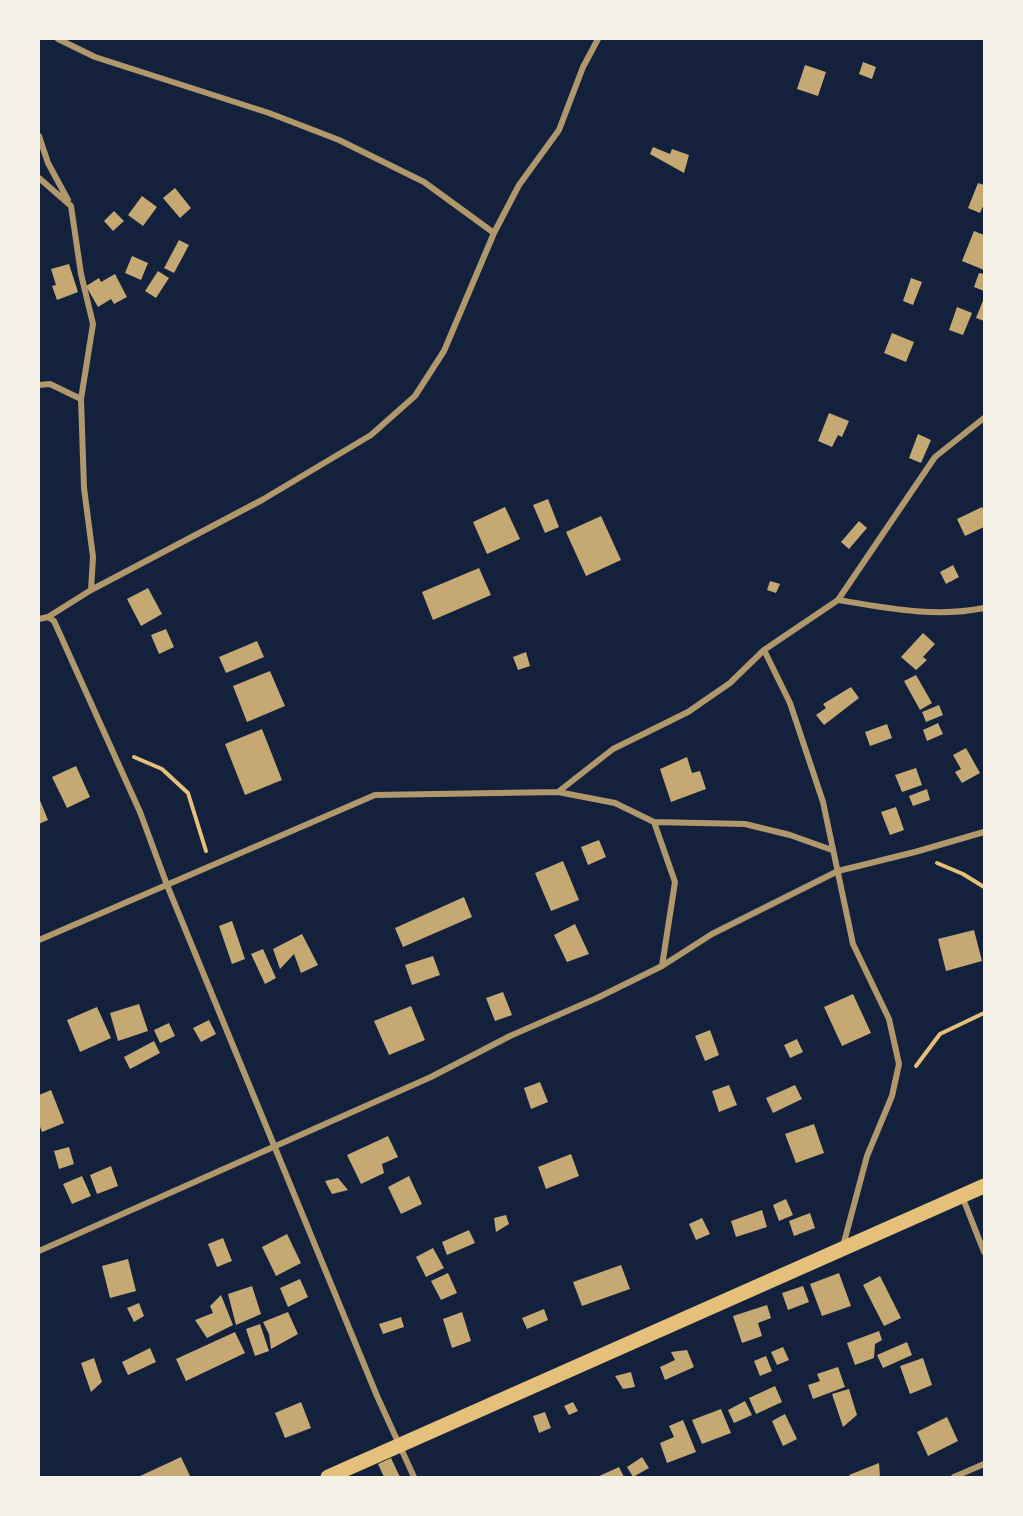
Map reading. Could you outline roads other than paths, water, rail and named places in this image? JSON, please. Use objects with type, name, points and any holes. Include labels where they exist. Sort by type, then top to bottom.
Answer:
[{"type":"main road","points":[[328,1477],[984,1186]]},
{"type":"street","points":[[58,39],[95,57],[269,113],[339,140],[424,182],[494,233]]},
{"type":"street","points":[[39,619],[48,617],[262,500],[371,435],[415,396],[444,351],[494,233],[519,185],[559,130],[584,67],[598,39]]},
{"type":"street","points":[[39,136],[48,163],[71,207],[81,274],[93,324],[81,399],[84,488],[93,557],[92,591]]},
{"type":"street","points":[[39,178],[71,207]]},
{"type":"street","points":[[39,385],[50,384],[81,399]]},
{"type":"street","points":[[558,792],[613,750],[688,712],[730,682],[764,650],[838,600],[936,457],[984,418]]},
{"type":"street","points":[[838,600],[907,611],[968,611],[984,608]]},
{"type":"street","points":[[48,617],[54,621],[140,812],[167,885],[274,1145],[414,1477]]},
{"type":"street","points":[[764,650],[790,703],[823,802],[853,944],[889,1019],[899,1064],[892,1096],[867,1156],[842,1249]]},
{"type":"street","points":[[39,940],[375,795],[558,792],[615,803],[654,822],[745,824],[790,834],[832,850]]},
{"type":"street","points":[[654,822],[675,882],[663,966]]},
{"type":"street","points":[[39,1251],[431,1077],[510,1036],[663,966],[712,934],[838,871],[984,832]]},
{"type":"street","points":[[962,1196],[984,1252]]},
{"type":"street","points":[[954,1477],[984,1464]]}]
